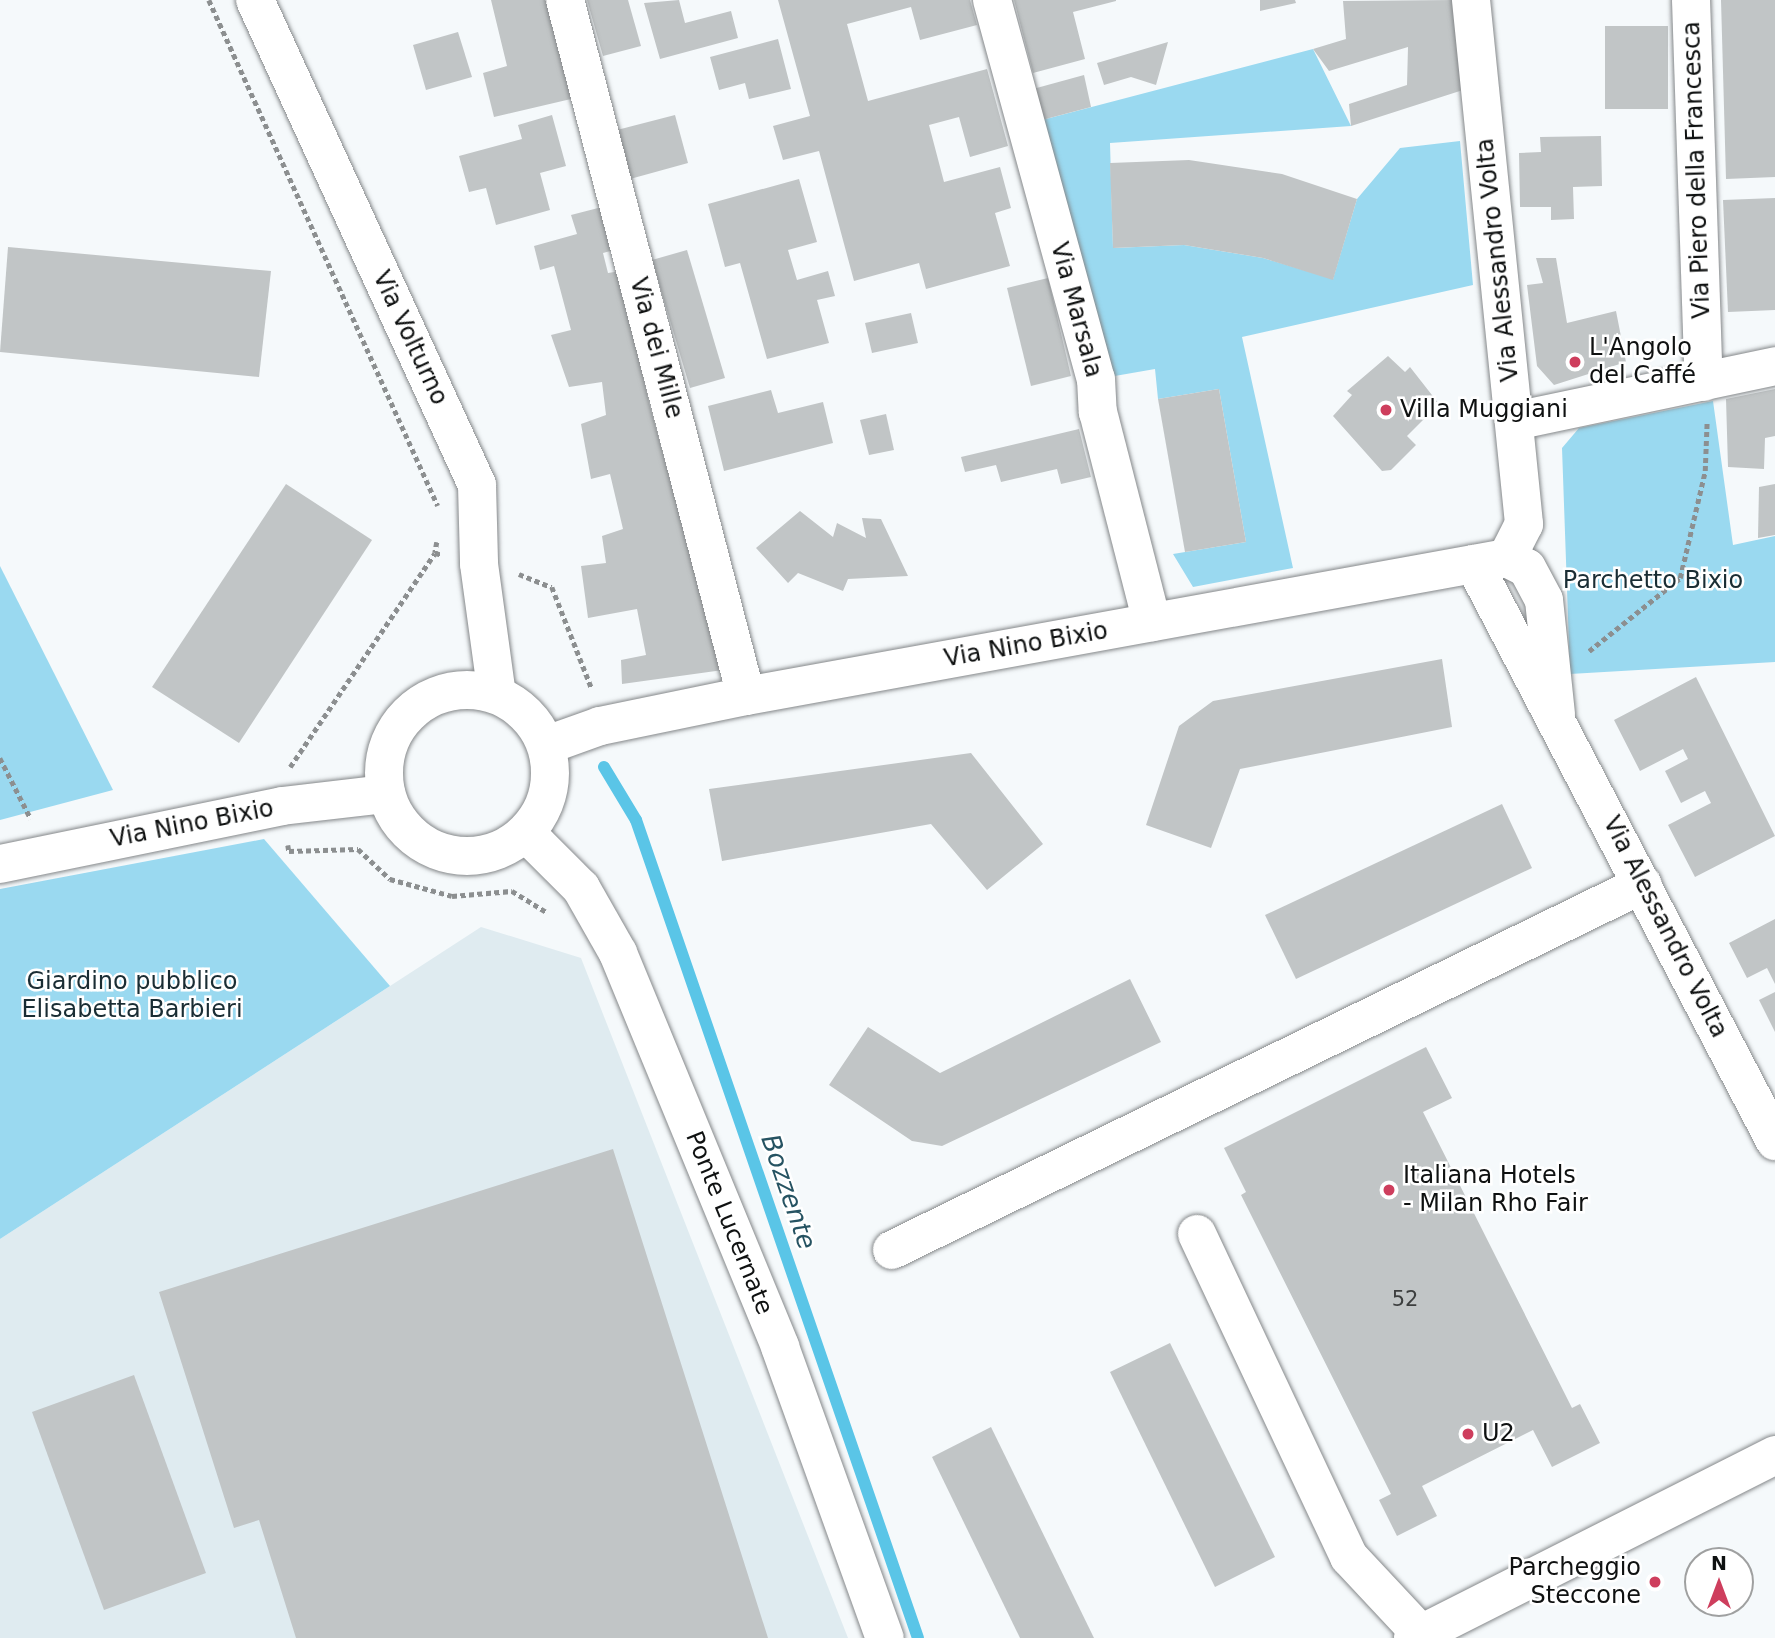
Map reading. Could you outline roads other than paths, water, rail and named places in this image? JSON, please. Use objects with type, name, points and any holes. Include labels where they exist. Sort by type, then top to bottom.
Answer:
[{"type":"street","name":"Via Volturno","points":[[255,0],[477,485],[479,564],[497,695]]},
{"type":"street","name":"Via dei Mille","points":[[565,0],[746,696]]},
{"type":"street","name":"Via Marsala","points":[[992,0],[1096,379],[1098,412],[1152,622]]},
{"type":"street","name":"Via Alessandro Volta","points":[[1471,0],[1524,524],[1491,561]]},
{"type":"street","name":"Via Piero della Francesca","points":[[1691,0],[1705,395]]},
{"type":"street","points":[[1515,421],[1705,395],[1775,366]]},
{"type":"street","points":[[1491,561],[1527,568],[1544,600],[1556,713],[1528,677],[1491,561]]},
{"type":"street","name":"Via Nino Bixio","points":[[547,745],[600,726],[746,696],[1491,561]]},
{"type":"street","points":[[452,691],[497,695],[518,706],[547,745],[549,792],[526,834],[505,848],[457,856],[411,835],[386,793],[387,748],[412,710],[452,691]]},
{"type":"street","name":"Via Alessandro Volta","points":[[1556,713],[1775,1141]]},
{"type":"street","name":"Via Nino Bixio","points":[[18,860],[282,806],[386,793]]},
{"type":"street","name":"Ponte Lucernate","points":[[526,834],[598,915],[679,1100],[780,1347],[885,1638]]},
{"type":"street","points":[[892,1250],[1643,884]]},
{"type":"street","points":[[1196,1234],[1349,1557],[1417,1636],[1775,1455]]},
{"type":"waterway","name":"Bozzente","points":[[604,767],[636,820],[918,1638]]},
{"type":"place","name":"L'Angolo del Caffé","points":[[1575,362]]},
{"type":"place","name":"Villa Muggiani","points":[[1386,410]]},
{"type":"place","name":"Italiana Hotels - Milan Rho Fair","points":[[1389,1190]]},
{"type":"place","name":"U2","points":[[1468,1434]]},
{"type":"place","name":"Parcheggio Steccone","points":[[1655,1582]]},
{"type":"park label","name":"Parchetto Bixio","points":[[1653,581]]},
{"type":"park label","name":"Giardino pubblico Elisabetta Barbieri","points":[[132,996]]}]
